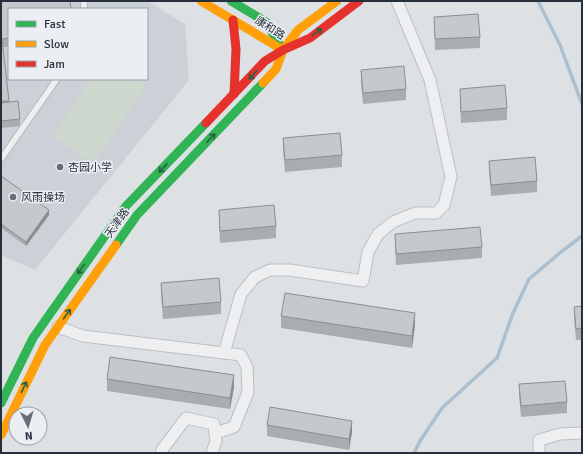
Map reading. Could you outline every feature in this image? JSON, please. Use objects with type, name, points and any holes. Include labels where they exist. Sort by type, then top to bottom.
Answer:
[{"type":"main road","name":"康和路","points":[[201,1],[283,50]]},
{"type":"main road","name":"康和路","points":[[231,1],[266,22],[283,50]]},
{"type":"main road","name":"天津路","points":[[1,435],[44,345],[136,215],[276,70],[283,50],[298,30],[337,1]]},
{"type":"main road","name":"天津路","points":[[1,403],[32,338],[126,206],[265,61],[283,50],[310,38],[359,1]]},
{"type":"main road","points":[[233,20],[236,49],[234,94]]},
{"type":"street","points":[[224,353],[241,294],[255,277],[270,270],[290,270],[363,281],[368,252],[378,234],[393,222],[415,214],[436,213],[444,205],[451,177],[430,80],[397,1]]},
{"type":"street","points":[[58,327],[83,336],[241,355],[247,367],[248,392],[234,427],[215,433]]},
{"type":"street","points":[[161,453],[186,418],[214,424],[216,441],[212,453]]},
{"type":"street","points":[[538,453],[539,440],[560,434],[582,434]]},
{"type":"lane","points":[[1,159],[56,80]]},
{"type":"shaded area","name":"杏园小学","points":[[1,1],[147,1],[185,24],[189,80],[35,270],[1,255]]},
{"type":"shaded area","points":[[91,80],[136,80],[146,87],[92,164],[52,136]]},
{"type":"building","points":[[1,1],[70,1],[71,8],[8,8],[8,38],[2,39],[9,101],[1,101]]},
{"type":"building","points":[[478,14],[480,37],[435,39],[434,17]]},
{"type":"building","points":[[404,66],[406,89],[363,93],[361,70]]},
{"type":"building","points":[[505,85],[507,108],[461,112],[460,89]]},
{"type":"building","points":[[18,101],[20,119],[1,121],[1,103]]},
{"type":"building","points":[[340,133],[342,155],[285,160],[283,138]]},
{"type":"building","points":[[535,157],[537,181],[491,185],[489,161]]},
{"type":"building","name":"风雨操场","points":[[1,176],[49,210],[26,242],[1,224]]},
{"type":"building","points":[[274,205],[276,226],[220,231],[219,210]]},
{"type":"building","points":[[480,227],[482,247],[396,254],[395,234]]},
{"type":"building","points":[[219,278],[221,302],[163,307],[161,283]]},
{"type":"building","points":[[285,293],[415,313],[412,336],[281,316]]},
{"type":"building","points":[[582,306],[582,328],[576,329],[574,307]]},
{"type":"building","points":[[110,357],[234,375],[230,398],[107,379]]},
{"type":"building","points":[[565,381],[567,402],[521,406],[519,384]]},
{"type":"building","points":[[270,407],[352,421],[349,439],[267,425]]},
{"type":"waterway","points":[[538,1],[560,45],[582,104]]},
{"type":"waterway","points":[[414,453],[420,441],[442,408],[497,358],[513,313],[529,279],[582,236]]},
{"type":"traffic: fast","points":[[231,1],[266,22],[282,49]]},
{"type":"traffic: fast","points":[[116,245],[137,215],[263,83]]},
{"type":"traffic: fast","points":[[1,403],[33,338],[126,206],[206,123]]},
{"type":"traffic: slow","points":[[201,1],[283,50]]},
{"type":"traffic: slow","points":[[263,83],[276,69],[283,50],[298,30],[337,1]]},
{"type":"traffic: slow","points":[[1,435],[45,345],[116,245]]},
{"type":"traffic: jam","points":[[206,123],[265,61],[283,50],[310,38],[359,1]]},
{"type":"traffic: jam","points":[[233,20],[236,49],[234,94]]},
{"type":"place","name":"杏园小学","points":[[60,167]]},
{"type":"place","name":"风雨操场","points":[[13,197]]}]
